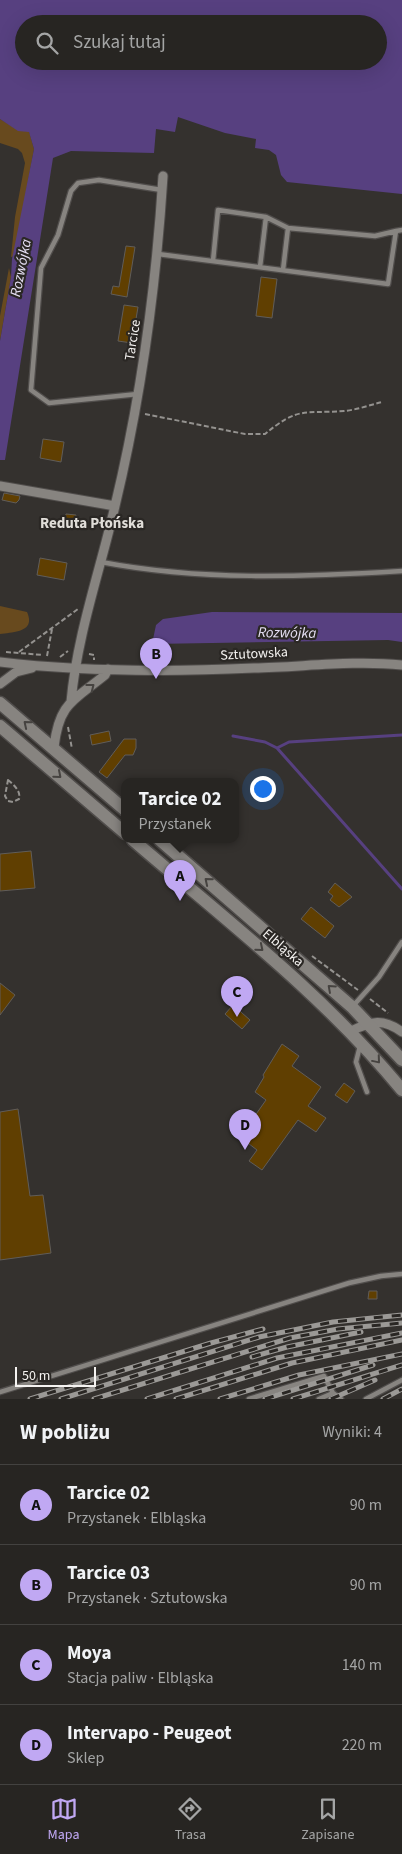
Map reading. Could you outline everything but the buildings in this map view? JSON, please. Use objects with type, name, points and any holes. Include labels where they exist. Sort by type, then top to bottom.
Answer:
[{"type":"main road","points":[[0,703],[54,747],[121,806]]},
{"type":"main road","points":[[0,726],[121,829]]},
{"type":"main road","name":"Elbląska","points":[[137,843],[278,963],[351,1031],[402,1090]]},
{"type":"main road","name":"Elbląska","points":[[163,843],[352,1007],[402,1060]]},
{"type":"street","name":"Tarcice","points":[[71,702],[74,668],[115,506],[135,412],[158,254],[163,176]]},
{"type":"street","points":[[0,486],[115,506]]},
{"type":"street","name":"Sztutowska","points":[[0,662],[39,667],[178,671],[346,663],[402,664]]},
{"type":"street","name":"Sztutowska","points":[[0,684],[16,672],[39,667]]},
{"type":"street","points":[[54,747],[56,728],[62,712],[71,702],[106,675],[108,669]]},
{"type":"street","points":[[351,1031],[368,1023],[390,1023],[402,1032]]},
{"type":"lane","points":[[138,394],[49,403],[31,390],[41,268],[58,235],[71,190],[78,183],[99,180],[162,190]]},
{"type":"lane","points":[[213,261],[218,210],[266,216],[288,228],[375,236],[402,230]]},
{"type":"lane","points":[[260,267],[266,216]]},
{"type":"lane","points":[[283,270],[288,228]]},
{"type":"lane","points":[[158,254],[388,284],[396,231]]},
{"type":"lane","points":[[101,562],[148,571],[195,575],[298,577],[402,571]]},
{"type":"lane","points":[[352,1007],[379,977],[402,942]]},
{"type":"lane","points":[[362,1043],[358,1050],[356,1062],[368,1092]]},
{"type":"lane","points":[[0,1392],[349,1283],[381,1276],[402,1274]]},
{"type":"lane","points":[[249,1399],[324,1376],[334,1393],[341,1399]]},
{"type":"lane","points":[[366,1399],[402,1380]]},
{"type":"lane","points":[[319,1399],[334,1393]]},
{"type":"path","points":[[135,412],[245,434],[264,434],[279,422],[301,412],[345,411],[382,402]]},
{"type":"path","points":[[2,652],[19,652],[52,629],[80,606]]},
{"type":"path","points":[[47,656],[52,629]]},
{"type":"path","points":[[68,726],[72,749],[75,755]]},
{"type":"path","points":[[8,780],[18,790],[20,796],[19,799],[13,802],[8,801],[5,796],[8,780]]},
{"type":"shaded area","points":[[0,119],[18,130],[29,131],[34,149],[14,256],[11,257],[15,217],[25,163],[22,153],[18,149],[0,143]]},
{"type":"shaded area","points":[[9,268],[11,277],[0,341],[0,316]]},
{"type":"shaded area","points":[[0,606],[27,612],[29,624],[22,630],[0,634]]},
{"type":"water","name":"Rozwójka","points":[[0,0],[402,0],[402,194],[287,182],[281,175],[276,155],[269,150],[255,148],[256,139],[225,133],[178,117],[175,132],[156,129],[154,153],[71,151],[53,158],[5,460],[0,460],[0,341],[11,277],[12,259],[34,149],[29,132],[18,131],[0,119]]},
{"type":"water","name":"Rozwójka","points":[[212,612],[402,613],[402,642],[388,640],[152,644],[156,625],[163,619]]},
{"type":"waterway","points":[[233,736],[265,742],[277,748],[289,742],[402,735]]},
{"type":"waterway","points":[[277,748],[402,889]]},
{"type":"railway","points":[[61,1399],[259,1337],[333,1322],[402,1315]]},
{"type":"railway","points":[[94,1399],[290,1338],[338,1329],[402,1323]]},
{"type":"railway","points":[[30,1399],[211,1343],[263,1329]]},
{"type":"railway","points":[[252,1357],[287,1347],[361,1332]]},
{"type":"railway","points":[[147,1399],[277,1358],[402,1333]]},
{"type":"railway","points":[[176,1399],[292,1363],[402,1340]]},
{"type":"railway","points":[[220,1399],[299,1375],[402,1354]]},
{"type":"railway","points":[[265,1399],[373,1365]]},
{"type":"railway","points":[[293,1399],[402,1365]]},
{"type":"railway","points":[[331,1399],[375,1380]]},
{"type":"railway","points":[[383,1399],[402,1389]]},
{"type":"place","name":"Tarcice 03","points":[[156,679]]},
{"type":"place","name":"Tarcice 02","points":[[180,901]]},
{"type":"place","name":"Moya","points":[[237,1017]]},
{"type":"place","name":"Intervapo - Peugeot","points":[[245,1150]]},
{"type":"district","name":"Reduta Płońska","points":[[92,523]]}]
